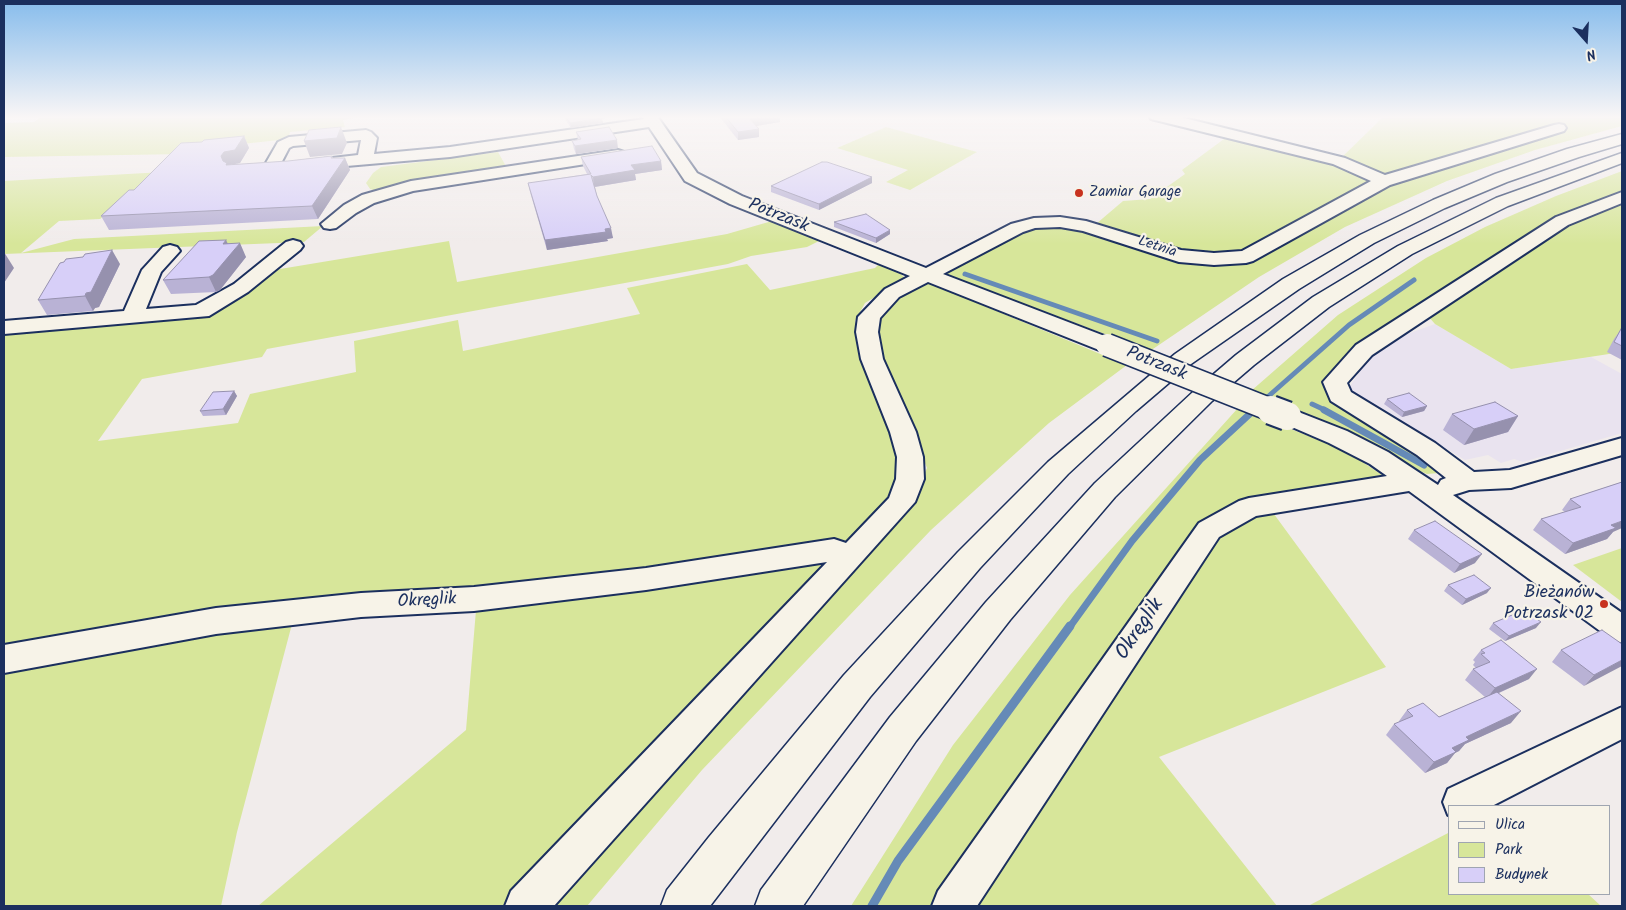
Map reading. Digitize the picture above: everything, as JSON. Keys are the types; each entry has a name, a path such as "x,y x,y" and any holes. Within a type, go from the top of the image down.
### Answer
{"highway":[{"path":"683,906 724,852 858,686 950,580 1058,468 1127,406 1183,359 1291,284 1367,239 1439,204 1501,178 1557,158"},
{"path":"777,906 903,730 998,611 1105,490 1203,396 1245,360 1321,302 1405,250 1502,202 1621,158"}],"street":[{"path":"271,168 277,158"},
{"path":"254,169 381,158"},
{"path":"330,224 350,209 368,200 412,186 588,158"},
{"name":"Potrzask","path":"677,158 691,178 736,200 1358,446 1423,487 1622,630"},
{"path":"1329,158 1339,161 1384,181"},
{"name":"Letnia","path":"924,275 1017,228 1034,224 1060,222 1103,231 1179,256 1214,259 1246,257 1384,181 1454,158"},
{"path":"1468,481 1426,448 1340,396 1335,382 1364,350 1562,221 1622,198"},
{"path":"4,328 68,319 201,311 293,246"},
{"path":"132,316 152,270 170,251"},
{"path":"526,906 901,502 910,479 910,458 903,432 872,358 866,332 869,317 892,293 924,275"},
{"name":"Okręglik","path":"953,906 1210,530 1249,508 1333,493 1423,487 1468,481 1511,480 1622,446"},
{"name":"Okręglik","path":"4,659 216,620 361,605 474,599 646,579 834,550 851,556"},
{"path":"1462,802 1622,722"}],"shaded area":[{"path":"1435,324 1511,369 1591,357 1622,374 1622,433 1523,462 1514,459 1501,463 1488,455 1465,460 1348,389 1373,352 1399,337"}],"green space":[{"path":"448,158 502,158 507,168 380,192 370,189 366,183 373,173 381,167"},
{"path":"871,158 966,158 910,190 886,182 908,170"},
{"path":"1198,158 1320,158 1343,164 1367,176 1371,183 1242,251 1219,255 1191,254 1096,224 1123,201 1150,199 1185,174 1182,170"},
{"path":"1341,158 1511,158 1447,181 1345,227 1259,277 1150,351 947,275 948,268 1022,230 1050,225 1080,227 1227,264 1395,174 1382,175 1339,160"},
{"path":"1622,171 1622,195 1556,220 1406,315 1390,322 1354,348 1331,379 1439,468 1439,473 1427,474 1412,468 1309,415 1251,391 1338,315 1426,258 1485,227 1556,196"},
{"path":"163,172 100,219 59,221 21,253 74,239 323,226 304,242 4,254 4,181"},
{"path":"1622,201 1622,352 1511,369 1435,324 1428,316 1571,219 1588,216 1618,205"},
{"path":"772,221 819,241 807,247 751,256 728,264 267,349 262,357 142,379 98,441 238,423 250,394 356,372 354,341 458,320 463,351 640,314 627,288 747,264 770,290 875,268 879,264 899,272 904,277 865,303 855,321 906,476 857,540 818,544 718,564 82,640 4,652 4,333 193,317 268,271 449,241 457,282 727,234"},
{"path":"929,283 1127,365 1049,423 931,530 702,770 587,906 539,906 804,615 910,503 927,468 880,353 873,326 883,310 907,292"},
{"path":"1238,408 1346,451 1388,479 1205,526 939,906 851,906 953,745 1070,595"},
{"path":"1271,510 1386,667 1159,757 1277,906 970,906 1185,581 1223,529"},
{"path":"1622,548 1622,602 1573,565"},
{"path":"828,558 833,566 514,906 258,906 466,730 476,610"},
{"path":"292,624 237,832 221,906 4,906 4,664 227,628"},
{"path":"1448,833 1448,895 1589,895 1601,906 1308,906"}],"building":[{"path":"166,158 222,158 227,163 226,165 310,158 345,158 312,206 101,216 129,190 134,190"},
{"path":"582,158 659,158 661,161 631,165 635,170 593,177 591,175 597,196 611,228 605,229 606,232 545,240 528,183 591,174"},
{"path":"822,162 872,177 819,204 771,186"},
{"path":"866,214 890,230 876,238 834,222"},
{"path":"226,240 223,244 240,243 213,275 209,277 163,280 199,241"},
{"path":"112,250 91,292 86,293 85,296 38,300 60,263 66,259 83,257 85,254"},
{"path":"1622,329 1622,346 1614,342"},
{"path":"234,391 223,409 200,411 213,392"},
{"path":"1409,393 1427,406 1404,412 1387,399"},
{"path":"1495,402 1518,416 1474,429 1452,414"},
{"path":"1622,482 1622,521 1611,525 1616,528 1573,543 1541,519 1581,507 1570,499"},
{"path":"1435,521 1482,554 1460,564 1414,530"},
{"path":"1474,575 1491,588 1466,599 1448,585"},
{"path":"1524,610 1541,622 1509,636 1493,623"},
{"path":"1602,630 1622,644 1622,660 1594,675 1561,650"},
{"path":"1501,640 1537,669 1495,688 1473,669 1490,662 1481,654 1485,653 1481,650"},
{"path":"1497,692 1521,711 1466,737 1469,740 1452,748 1456,752 1434,762 1394,724 1413,716 1407,710 1423,703 1439,717"}],"waterway":[{"path":"965,274 1157,341"},
{"path":"1263,401 1349,325 1414,280"},
{"path":"1312,404 1327,411"},
{"path":"1069,628 1132,541 1200,460 1254,410"},
{"path":"1324,410 1424,465"},
{"path":"872,906 898,861 1070,626"}],"place":[{"name":"Zamiar Garage","path":"1079,193"},
{"name":"Bieżanów Potrzask 02","path":"1604,604"}]}
